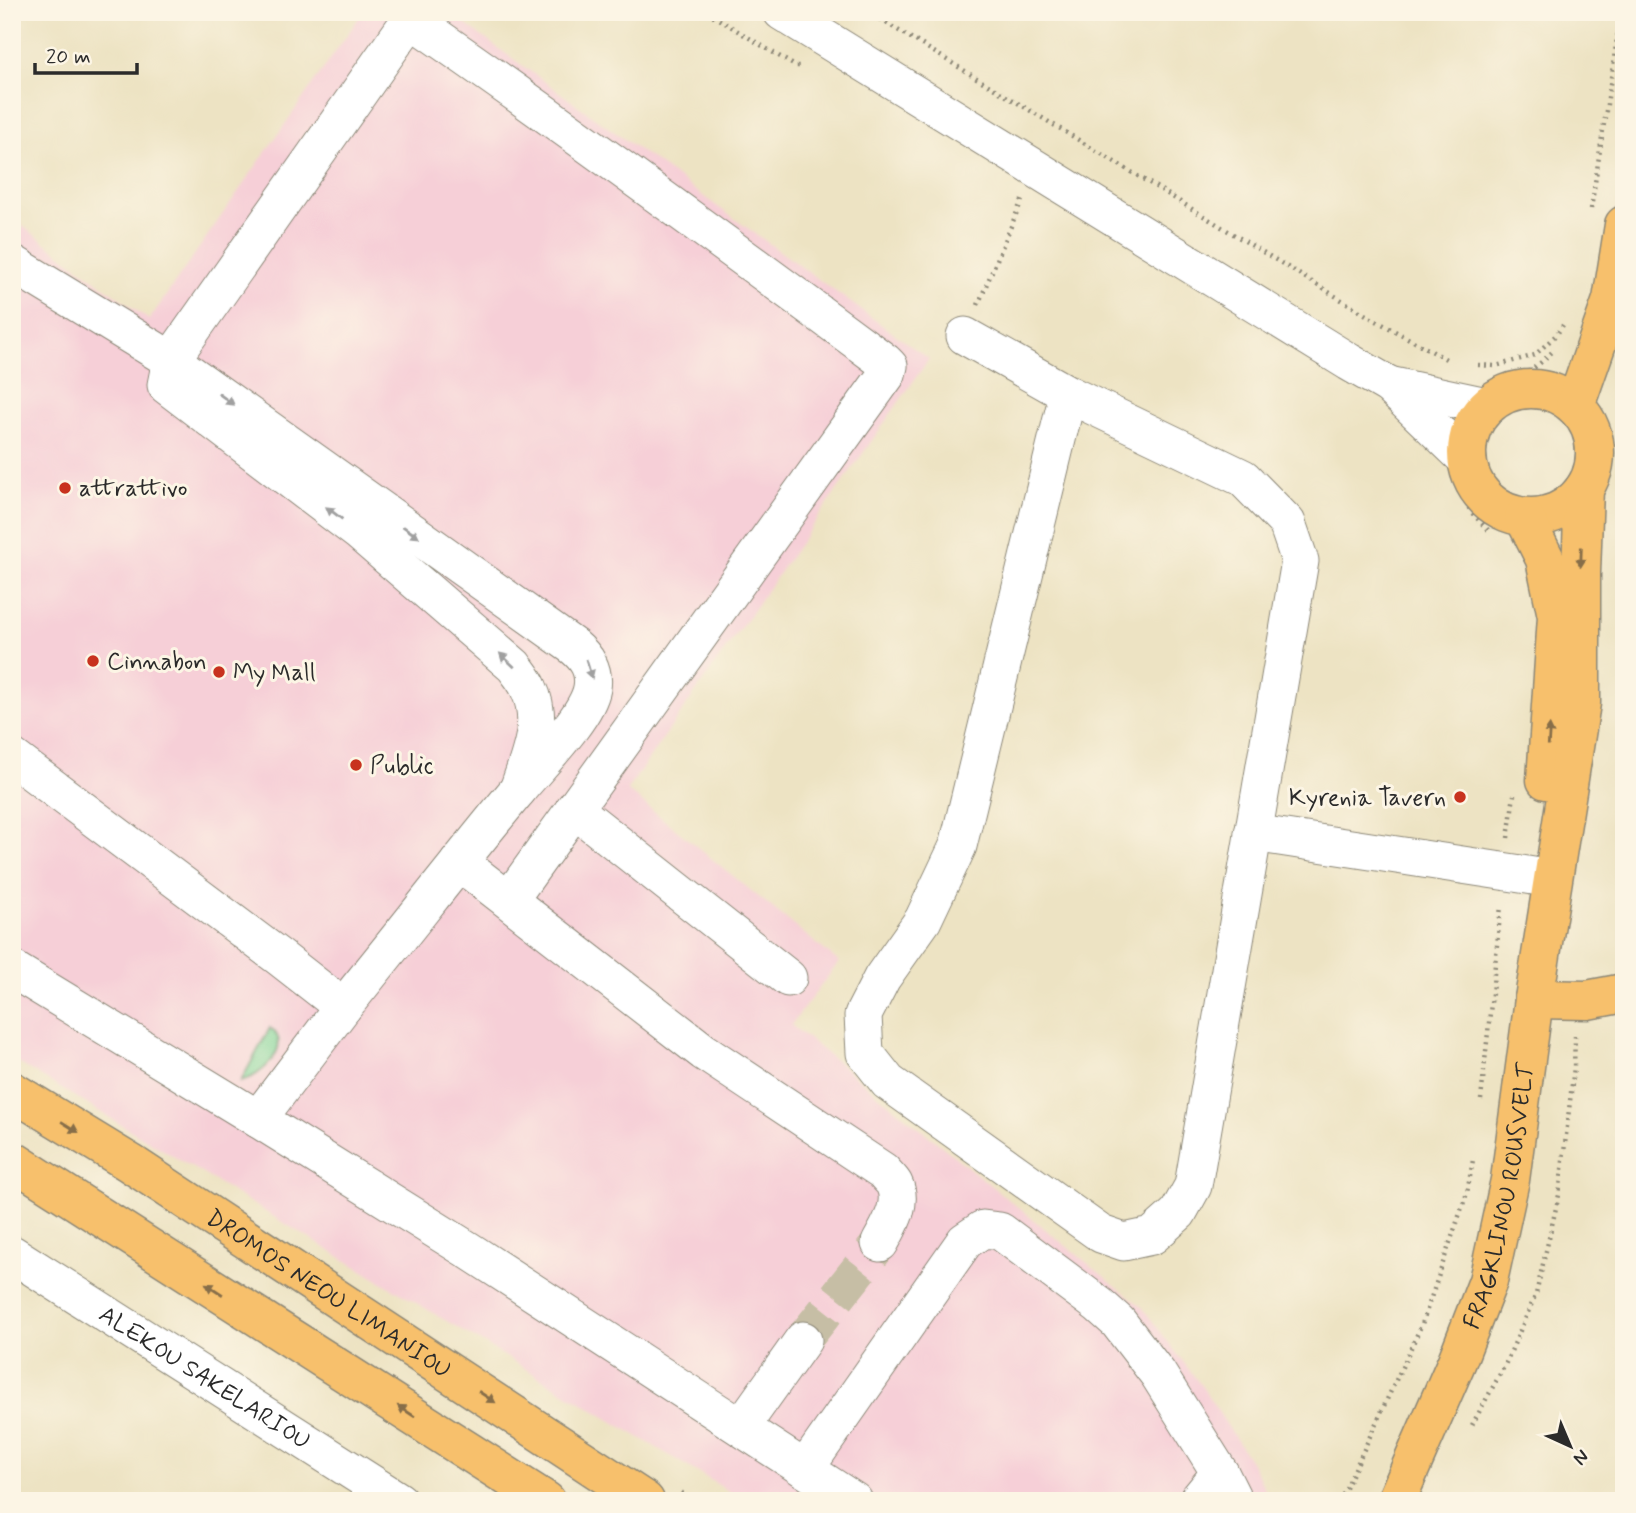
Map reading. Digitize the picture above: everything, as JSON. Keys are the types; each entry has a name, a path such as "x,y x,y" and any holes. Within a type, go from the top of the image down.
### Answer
{"main road":[{"path":"1558,398 1605,323 1612,300 1607,218"},
{"path":"1512,530 1557,512 1572,502 1584,489 1595,456 1593,438 1586,421 1558,398 1522,389 1503,395 1495,393 1475,422 1468,440 1464,477 1472,479 1481,494 1508,513 1512,530 1545,559 1557,616 1522,874 1534,999"},
{"path":"1534,999 1581,702 1584,489"},
{"path":"1534,999 1587,1000 1624,993"},
{"name":"FRAGKLINOU ROUSVELT","path":"1386,1501 1402,1486 1458,1361 1488,1281 1510,1180 1534,999"},
{"name":"DROMOS NEOU LIMANIOU","path":"12,1091 153,1178 645,1501"},
{"path":"12,1160 546,1501"}],"street":[{"path":"782,12 1389,385 1464,477"},
{"path":"509,900 887,374 888,366 558,122 418,24 411,22 171,360 166,385 359,532 514,666 528,686 536,707 537,726 518,790"},
{"path":"12,264 171,360 583,655 590,665 592,689 581,715 343,1007 258,1119"},
{"path":"964,337 1068,394 1243,478 1287,523 1300,561 1193,1186 1178,1213 1152,1236 1124,1242 1101,1234 888,1082 865,1053 863,1015 882,978 922,920 957,846 1068,394"},
{"path":"1389,385 1495,393"},
{"path":"12,757 343,1007"},
{"path":"574,809 788,978"},
{"path":"1253,833 1522,874"},
{"path":"459,862 704,1052 883,1171 894,1184 897,1201 893,1218 880,1243"},
{"path":"12,969 468,1250 854,1501"},
{"path":"805,1469 965,1241 983,1229 1000,1231 1118,1322 1158,1374 1226,1487 1197,1501"},
{"name":"ALEKOU SAKELARIOU","path":"12,1254 399,1501"},
{"path":"741,1427 803,1340"}],"path":[{"path":"868,12 1384,325 1455,364"},
{"path":"1607,218 1621,12"},
{"path":"964,337 1027,190"},
{"path":"1469,365 1496,366 1535,355 1557,334 1564,322"},
{"path":"1495,393 1514,378 1539,365 1558,347"},
{"path":"1464,477 1471,512 1512,530"},
{"path":"1481,1100 1522,874 1514,789"},
{"path":"1340,1501 1422,1324 1467,1192 1474,1153"}],"shaded area":[{"path":"363,12 448,12 929,359 627,790 839,962 791,1025 1141,1306 1203,1388 1254,1467 1268,1501 745,1501 12,1059 12,218 149,320"}],"green space":[{"path":"270,1028 277,1035 277,1051 272,1060 257,1074 241,1081"}],"tunnel":[{"path":"803,1340 880,1243"}],"place":[{"name":"attrattivo","path":"65,488"},
{"name":"Cinnabon","path":"93,661"},
{"name":"My Mall","path":"219,672"},
{"name":"Public","path":"356,765"},
{"name":"Kyrenia Tavern","path":"1460,797"}]}
